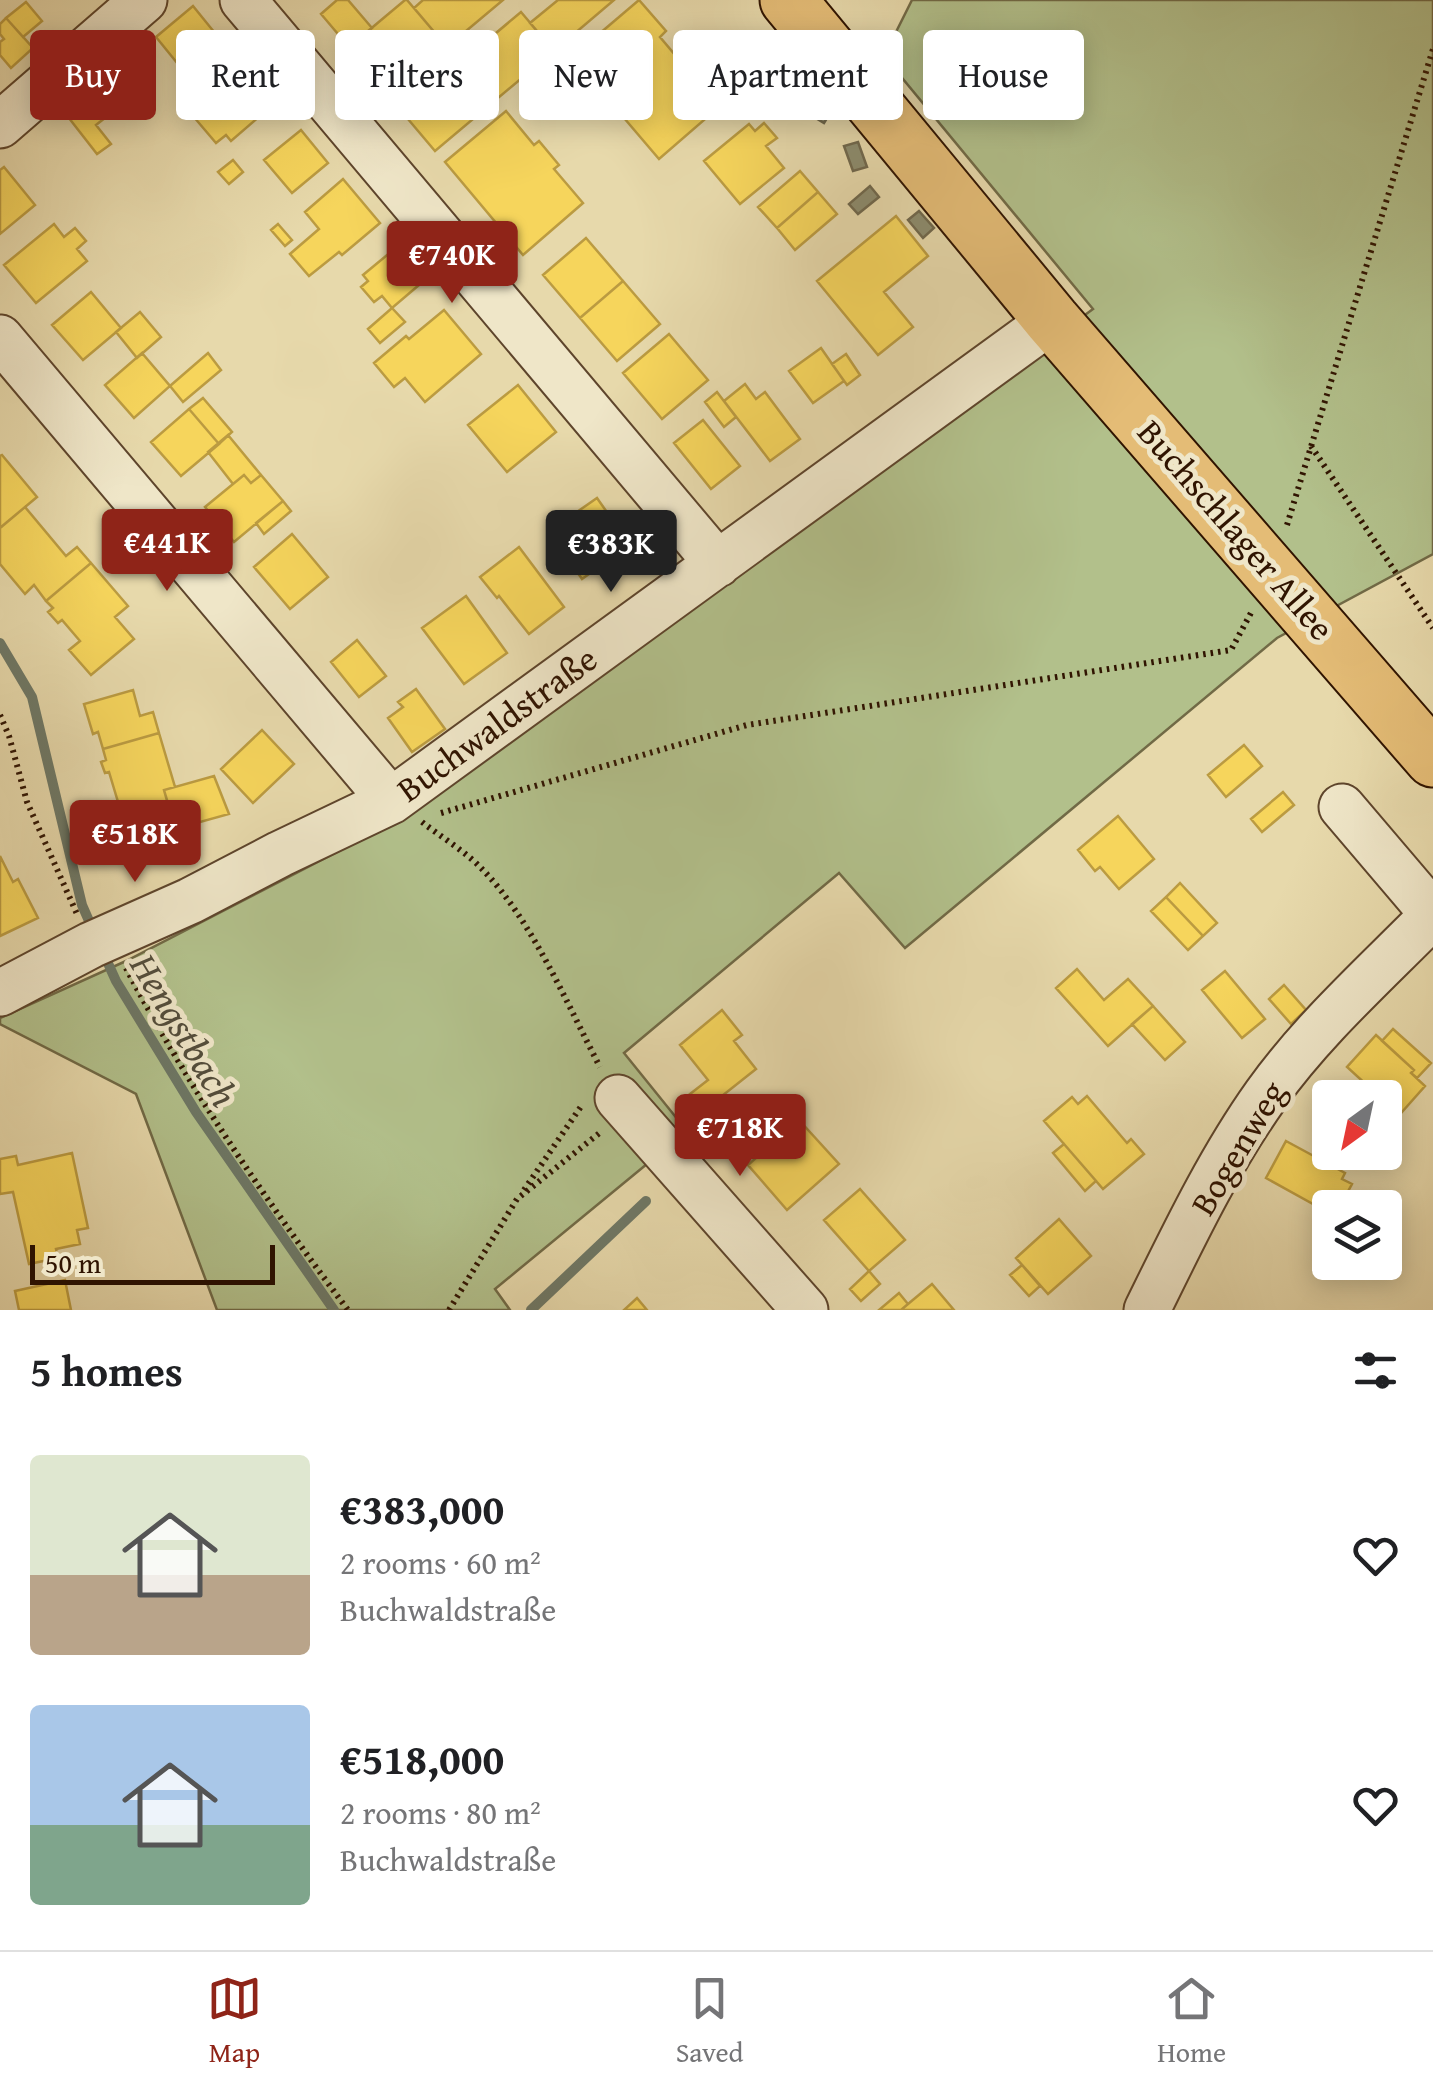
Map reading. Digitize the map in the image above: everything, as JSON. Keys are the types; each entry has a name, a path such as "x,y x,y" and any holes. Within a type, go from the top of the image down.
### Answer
{"main road":[{"name":"Buchschlager Allee","path":"795,3 1052,320 1428,744"}],"street":[{"path":"0,125 144,0"},
{"path":"243,0 718,564"},
{"name":"Buchwaldstraße","path":"0,993 280,854 405,810 718,564 1052,320"},
{"path":"0,338 405,810"},
{"path":"1342,807 1433,915"},
{"name":"Bogenweg","path":"1148,1310 1234,1143 1267,1094 1340,1008 1433,915"},
{"path":"610,1104 805,1310"}],"path":[{"path":"405,810 746,725 1231,650 1272,572 1433,49"},
{"path":"1311,446 1433,628"},
{"path":"0,716 27,802 101,941 127,971 216,1122 277,1215 348,1310"},
{"path":"405,810 481,867 506,899 552,974 610,1104"},
{"path":"450,1310 518,1199 610,1104"},
{"path":"518,1199 610,1104"}],"green space":[{"path":"912,0 1433,0 1433,554 1277,638 905,948 839,873 624,1053 687,1131 495,1289 510,1310 217,1310 136,1094 0,1024 0,1018 126,961 399,820 1093,309 937,120 1084,120 1084,30 923,30 923,103 903,79 903,30 897,30"}],"building: Homes":[{"path":"337,0 348,0 372,28 335,30 321,14"},
{"path":"407,0 433,30 369,30"},
{"path":"423,0 503,0 467,30 433,30 414,8"},
{"path":"558,0 614,0 579,30 536,30 530,23"},
{"path":"639,0 666,31 660,37 673,52 673,120 704,120 659,159 626,120 653,120 653,30 604,30"},
{"path":"26,2 42,21 23,37 6,18"},
{"path":"193,6 212,30 176,30 176,62 156,37"},
{"path":"521,12 536,30 519,30 519,80 499,97 499,30"},
{"path":"6,18 30,45 30,51 11,68 0,55 0,42 4,39 0,24"},
{"path":"506,111 534,145 539,141 559,165 554,169 583,203 523,255 445,162"},
{"path":"70,120 102,120 96,125 111,144 97,154"},
{"path":"196,120 255,120 231,141 226,135 216,143"},
{"path":"409,120 472,120 435,151"},
{"path":"764,123 777,138 766,146 784,168 740,204 704,161 749,124 755,131"},
{"path":"301,130 328,163 292,193 264,160"},
{"path":"233,160 243,172 229,184 218,172"},
{"path":"4,167 35,205 0,234 0,170"},
{"path":"800,171 818,192 777,228 758,207"},
{"path":"343,179 380,223 309,276 290,254 319,229 305,212"},
{"path":"818,192 837,214 795,250 777,228"},
{"path":"896,216 928,256 884,292 913,327 878,355 817,281"},
{"path":"54,224 64,237 75,228 86,241 77,249 87,261 36,303 4,265"},
{"path":"278,224 292,240 285,246 271,230"},
{"path":"586,238 623,281 580,318 543,275"},
{"path":"398,246 426,279 392,308 382,296 374,302 361,287 368,281 363,275"},
{"path":"623,281 660,324 617,361 580,318"},
{"path":"91,292 121,328 83,360 52,325"},
{"path":"392,308 405,322 380,343 368,329"},
{"path":"444,310 481,354 425,402 405,378 394,387 374,363"},
{"path":"140,312 161,337 137,358 116,332"},
{"path":"669,334 708,380 662,419 623,373"},
{"path":"821,348 844,381 813,403 789,371"},
{"path":"142,353 170,386 134,418 105,385"},
{"path":"208,353 221,370 183,402 170,386"},
{"path":"846,354 860,375 847,385 832,364"},
{"path":"745,384 756,399 765,392 800,439 770,461 724,401"},
{"path":"518,385 556,432 507,472 468,425"},
{"path":"717,392 736,417 724,427 705,402"},
{"path":"203,398 232,432 219,444 189,409"},
{"path":"189,409 219,444 181,476 151,442"},
{"path":"703,420 740,466 711,489 674,443"},
{"path":"228,435 261,475 251,483 244,475 233,484 208,452"},
{"path":"0,456 37,497 0,528"},
{"path":"244,475 251,483 261,475 283,501 234,542 205,507"},
{"path":"597,498 630,545 582,579 554,539 580,522 574,514"},
{"path":"283,501 291,511 264,534 256,523"},
{"path":"25,507 66,556 77,547 91,563 46,601 34,585 25,594 0,564 0,528"},
{"path":"292,534 328,577 290,609 254,567"},
{"path":"519,547 564,607 529,634 480,577"},
{"path":"91,563 128,606 115,617 134,639 91,675 69,650 80,641 62,620 58,623 48,612 53,608 46,601"},
{"path":"466,596 507,653 464,684 422,628"},
{"path":"357,640 386,676 359,697 331,662"},
{"path":"416,689 445,729 412,752 388,718 403,707 398,702"},
{"path":"133,690 140,716 153,712 159,733 103,749 98,732 93,734 84,704"},
{"path":"262,730 294,764 253,803 221,769"},
{"path":"159,733 175,787 164,790 173,820 121,835 112,804 118,802 109,772 105,773 101,762 106,760 103,749"},
{"path":"1244,745 1262,766 1226,797 1208,775"},
{"path":"214,776 229,814 175,829 164,790"},
{"path":"1283,792 1294,805 1262,832 1251,819"},
{"path":"1118,816 1154,859 1119,889 1100,867 1095,871 1078,850"},
{"path":"0,856 13,882 18,879 38,918 0,936"},
{"path":"1180,883 1217,923 1203,936 1166,897"},
{"path":"1166,897 1203,936 1188,950 1151,911"},
{"path":"1077,969 1104,1000 1128,979 1153,1006 1108,1046 1056,988"},
{"path":"1225,971 1265,1019 1242,1038 1202,990"},
{"path":"1284,985 1306,1010 1291,1024 1269,999"},
{"path":"1153,1006 1185,1042 1165,1060 1132,1024"},
{"path":"722,1010 742,1035 734,1041 756,1069 703,1111 690,1094 708,1080 680,1045"},
{"path":"1393,1029 1431,1063 1417,1078 1411,1073 1414,1070 1382,1041"},
{"path":"1376,1035 1414,1070 1411,1073 1425,1086 1402,1112 1402,1080 1361,1080 1347,1067"},
{"path":"1087,1096 1127,1143 1131,1139 1144,1154 1103,1189 1044,1121 1072,1097 1078,1104"},
{"path":"799,1120 839,1164 787,1210 748,1165"},
{"path":"1286,1141 1312,1155 1312,1170 1339,1170 1345,1173 1342,1179 1352,1184 1349,1190 1312,1190 1312,1203 1266,1178"},
{"path":"1064,1144 1096,1181 1085,1191 1053,1153"},
{"path":"72,1153 88,1228 77,1230 80,1244 56,1249 58,1258 29,1264 13,1192 0,1194 0,1159 16,1156 18,1165"},
{"path":"860,1189 905,1240 869,1271 824,1220"},
{"path":"1059,1219 1091,1256 1048,1294 1016,1258"},
{"path":"1022,1265 1040,1286 1029,1296 1010,1275"},
{"path":"869,1271 880,1284 861,1301 850,1289"},
{"path":"65,1280 71,1310 19,1310 15,1291"},
{"path":"932,1284 954,1310 901,1310 908,1304"},
{"path":"899,1293 908,1304 901,1310 879,1310"},
{"path":"637,1298 647,1310 624,1310"}],"building: Industry":[{"path":"858,142 867,167 853,171 844,146"},
{"path":"870,186 879,197 858,214 849,204"},
{"path":"919,211 934,228 923,238 908,220"}],"waterway":[{"name":"Hengstbach","path":"0,643 32,697 82,905 93,930"},
{"name":"Hengstbach","path":"102,950 116,981 196,1112 334,1310"},
{"path":"531,1310 646,1201"}]}
